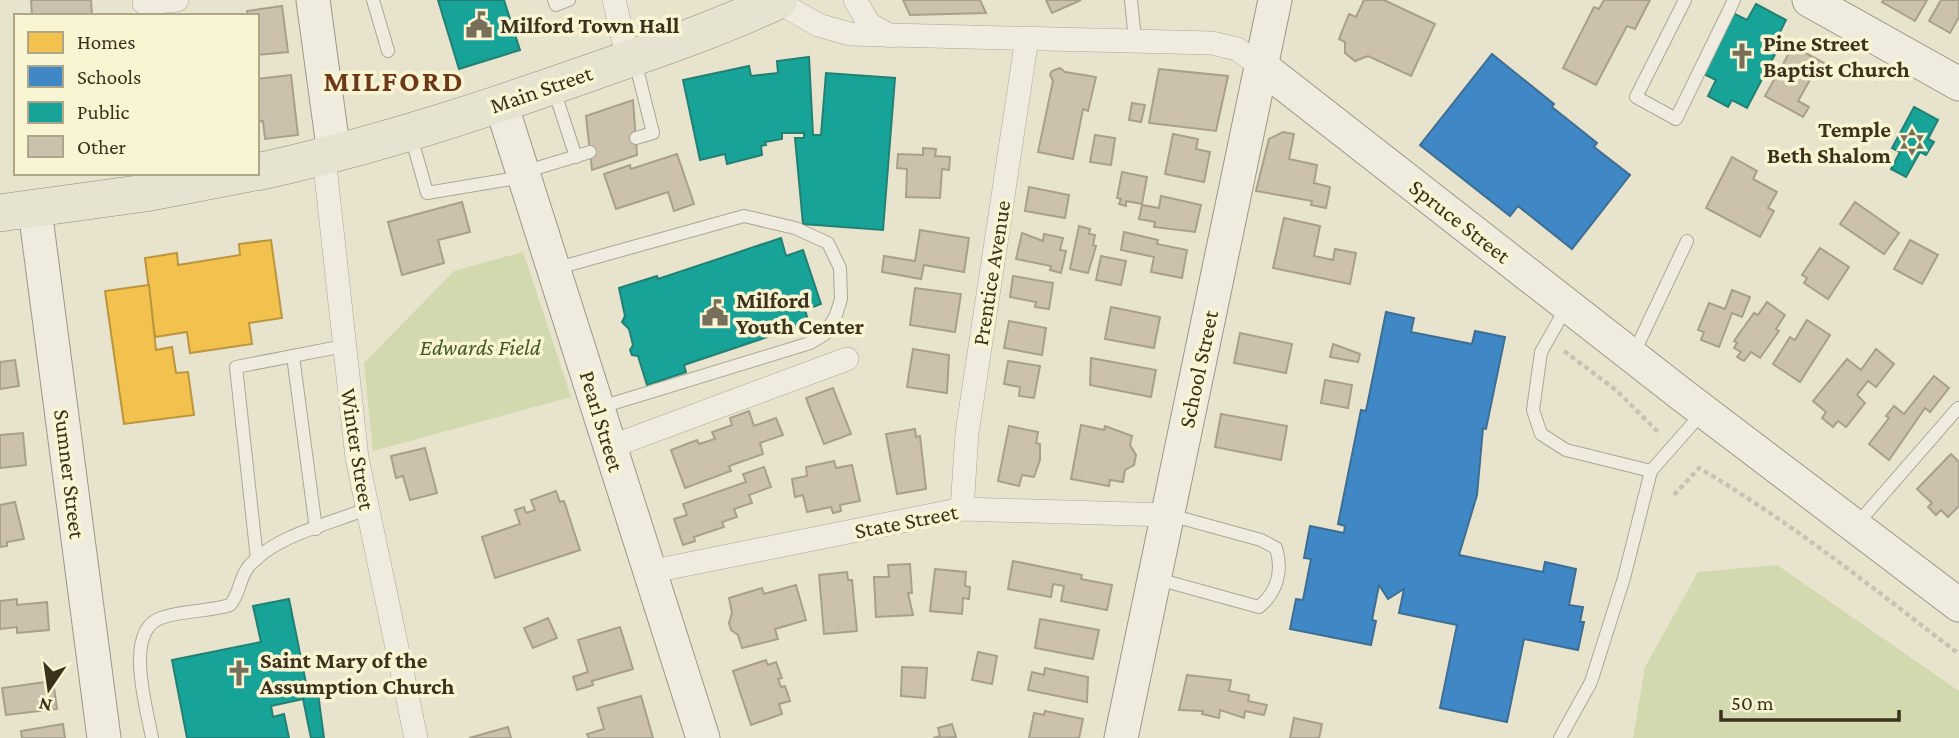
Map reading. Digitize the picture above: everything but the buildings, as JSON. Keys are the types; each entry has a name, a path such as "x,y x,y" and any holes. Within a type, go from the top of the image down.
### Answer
{"main road":[{"name":"Main Street","path":"259,172 329,155 501,104 631,58 778,1"},
{"path":"18,211 237,175"}],"street":[{"path":"144,3 177,0"},
{"path":"313,0 329,155"},
{"path":"614,0 631,58"},
{"path":"855,0 869,24 890,36"},
{"name":"School Street","path":"1121,738 1275,0"},
{"path":"1809,0 1959,84"},
{"name":"Spruce Street","path":"778,1 834,31 890,36 1135,40 1221,45 1243,52 1704,411 1959,605"},
{"name":"Prentice Avenue","path":"962,509 967,433 1027,38"},
{"name":"Pearl Street","path":"501,104 703,738"},
{"name":"Winter Street","path":"329,155 344,346 366,509 416,738"},
{"name":"Sumner Street","path":"18,211 104,738"},
{"path":"610,447 847,359"},
{"name":"State Street","path":"649,572 962,509 1167,515"}],"lane":[{"path":"373,0 388,51"},
{"path":"554,0 556,5 569,0"},
{"path":"1131,0 1135,40"},
{"path":"1685,0 1636,97 1676,119 1734,0"},
{"path":"631,58 653,133 636,138"},
{"path":"553,86 576,157"},
{"path":"410,132 427,193 524,175 590,152"},
{"path":"554,269 744,216 795,228 828,243 840,268 841,299 825,334 810,343 598,408"},
{"path":"1633,356 1687,241"},
{"path":"1568,305 1541,352 1533,410 1541,434 1566,450 1651,471"},
{"path":"257,559 236,368 344,346"},
{"path":"293,356 316,529"},
{"path":"1855,526 1958,408"},
{"path":"1560,738 1591,682 1624,578 1651,471 1704,411"},
{"path":"152,738 139,660 145,632 160,618 230,605 244,573 257,559 280,544 366,509"},
{"path":"1154,578 1259,607 1271,596 1280,563 1276,548 1261,540 1167,515"}],"path":[{"path":"1564,351 1616,390 1658,432"},
{"path":"1674,495 1699,468 1736,489 1959,654"}],"green space":[{"name":"Edwards Field","path":"523,252 571,397 373,451 364,363 454,271"},
{"path":"1777,565 1959,691 1959,738 1633,738 1645,667 1698,572"}],"place":[{"name":"Milford Town Hall","path":"479,25"},
{"name":"Pine Street Baptist Church","path":"1742,56"},
{"name":"Temple Beth Shalom","path":"1912,142"},
{"name":"Milford Youth Center","path":"715,313"},
{"name":"Saint Mary of the Assumption Church","path":"239,673"}],"district":[{"name":"MILFORD","path":"394,81"}]}
